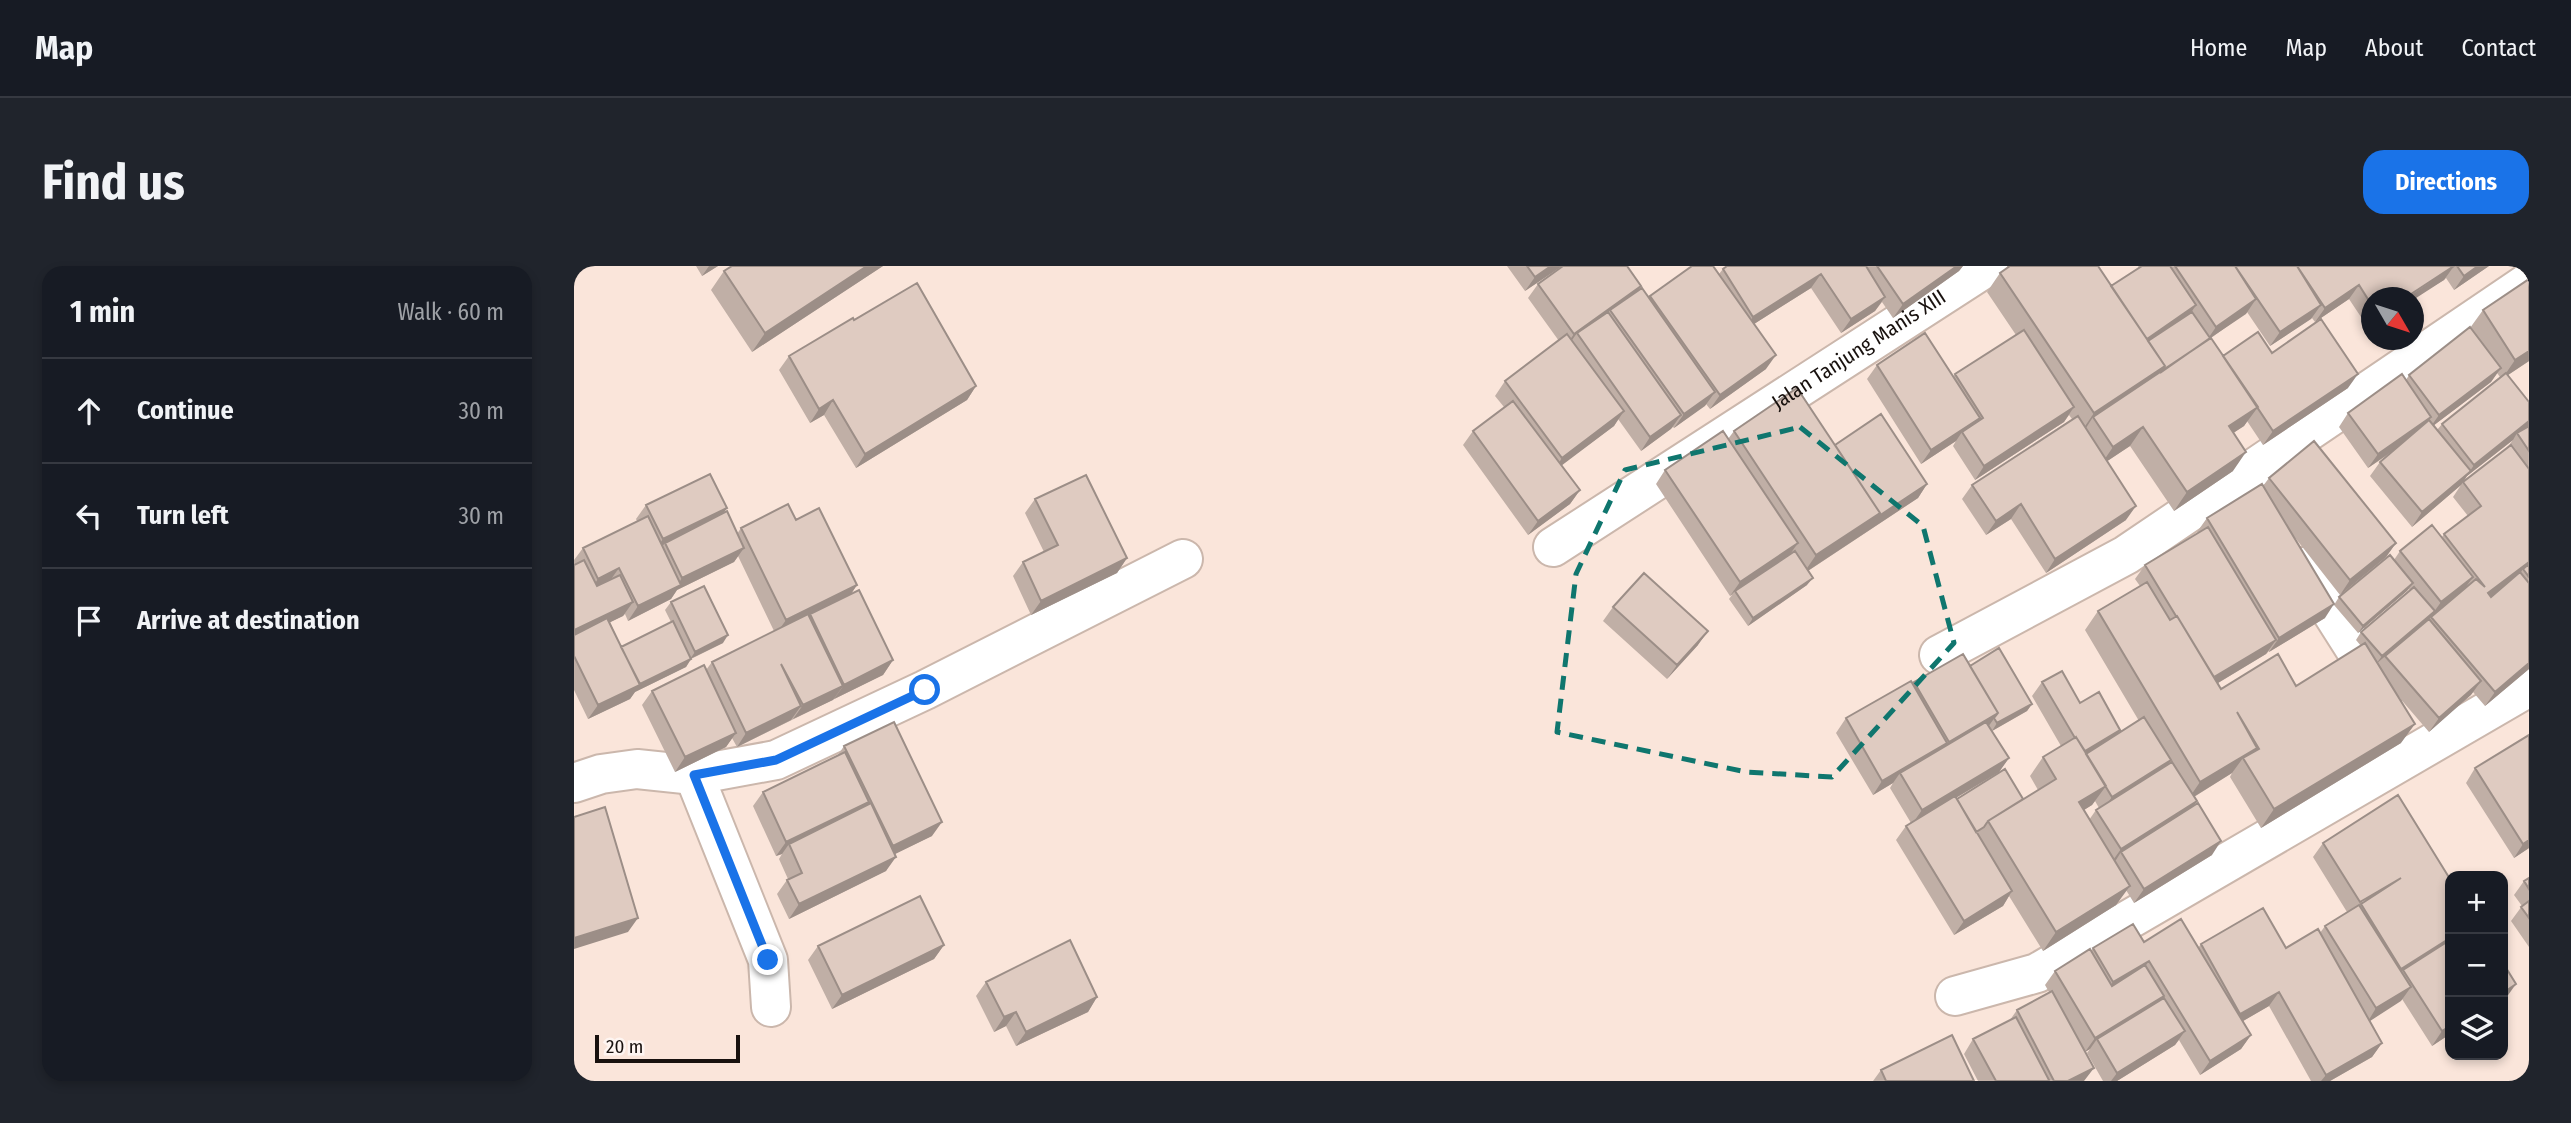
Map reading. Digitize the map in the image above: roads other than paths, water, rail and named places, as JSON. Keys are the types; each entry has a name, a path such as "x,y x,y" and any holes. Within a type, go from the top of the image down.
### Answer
{"street":[{"name":"Jalan Tanjung Manis XIII","path":"1553,547 1989,266"},
{"path":"1939,655 2126,555 2529,282"},
{"path":"2244,473 2266,508"},
{"path":"2288,542 2420,751"},
{"path":"574,783 601,774 637,769 694,775 776,760 925,690 1183,559"},
{"path":"1955,996 2037,973 2529,687"},
{"path":"694,775 768,960 771,1007"}]}
